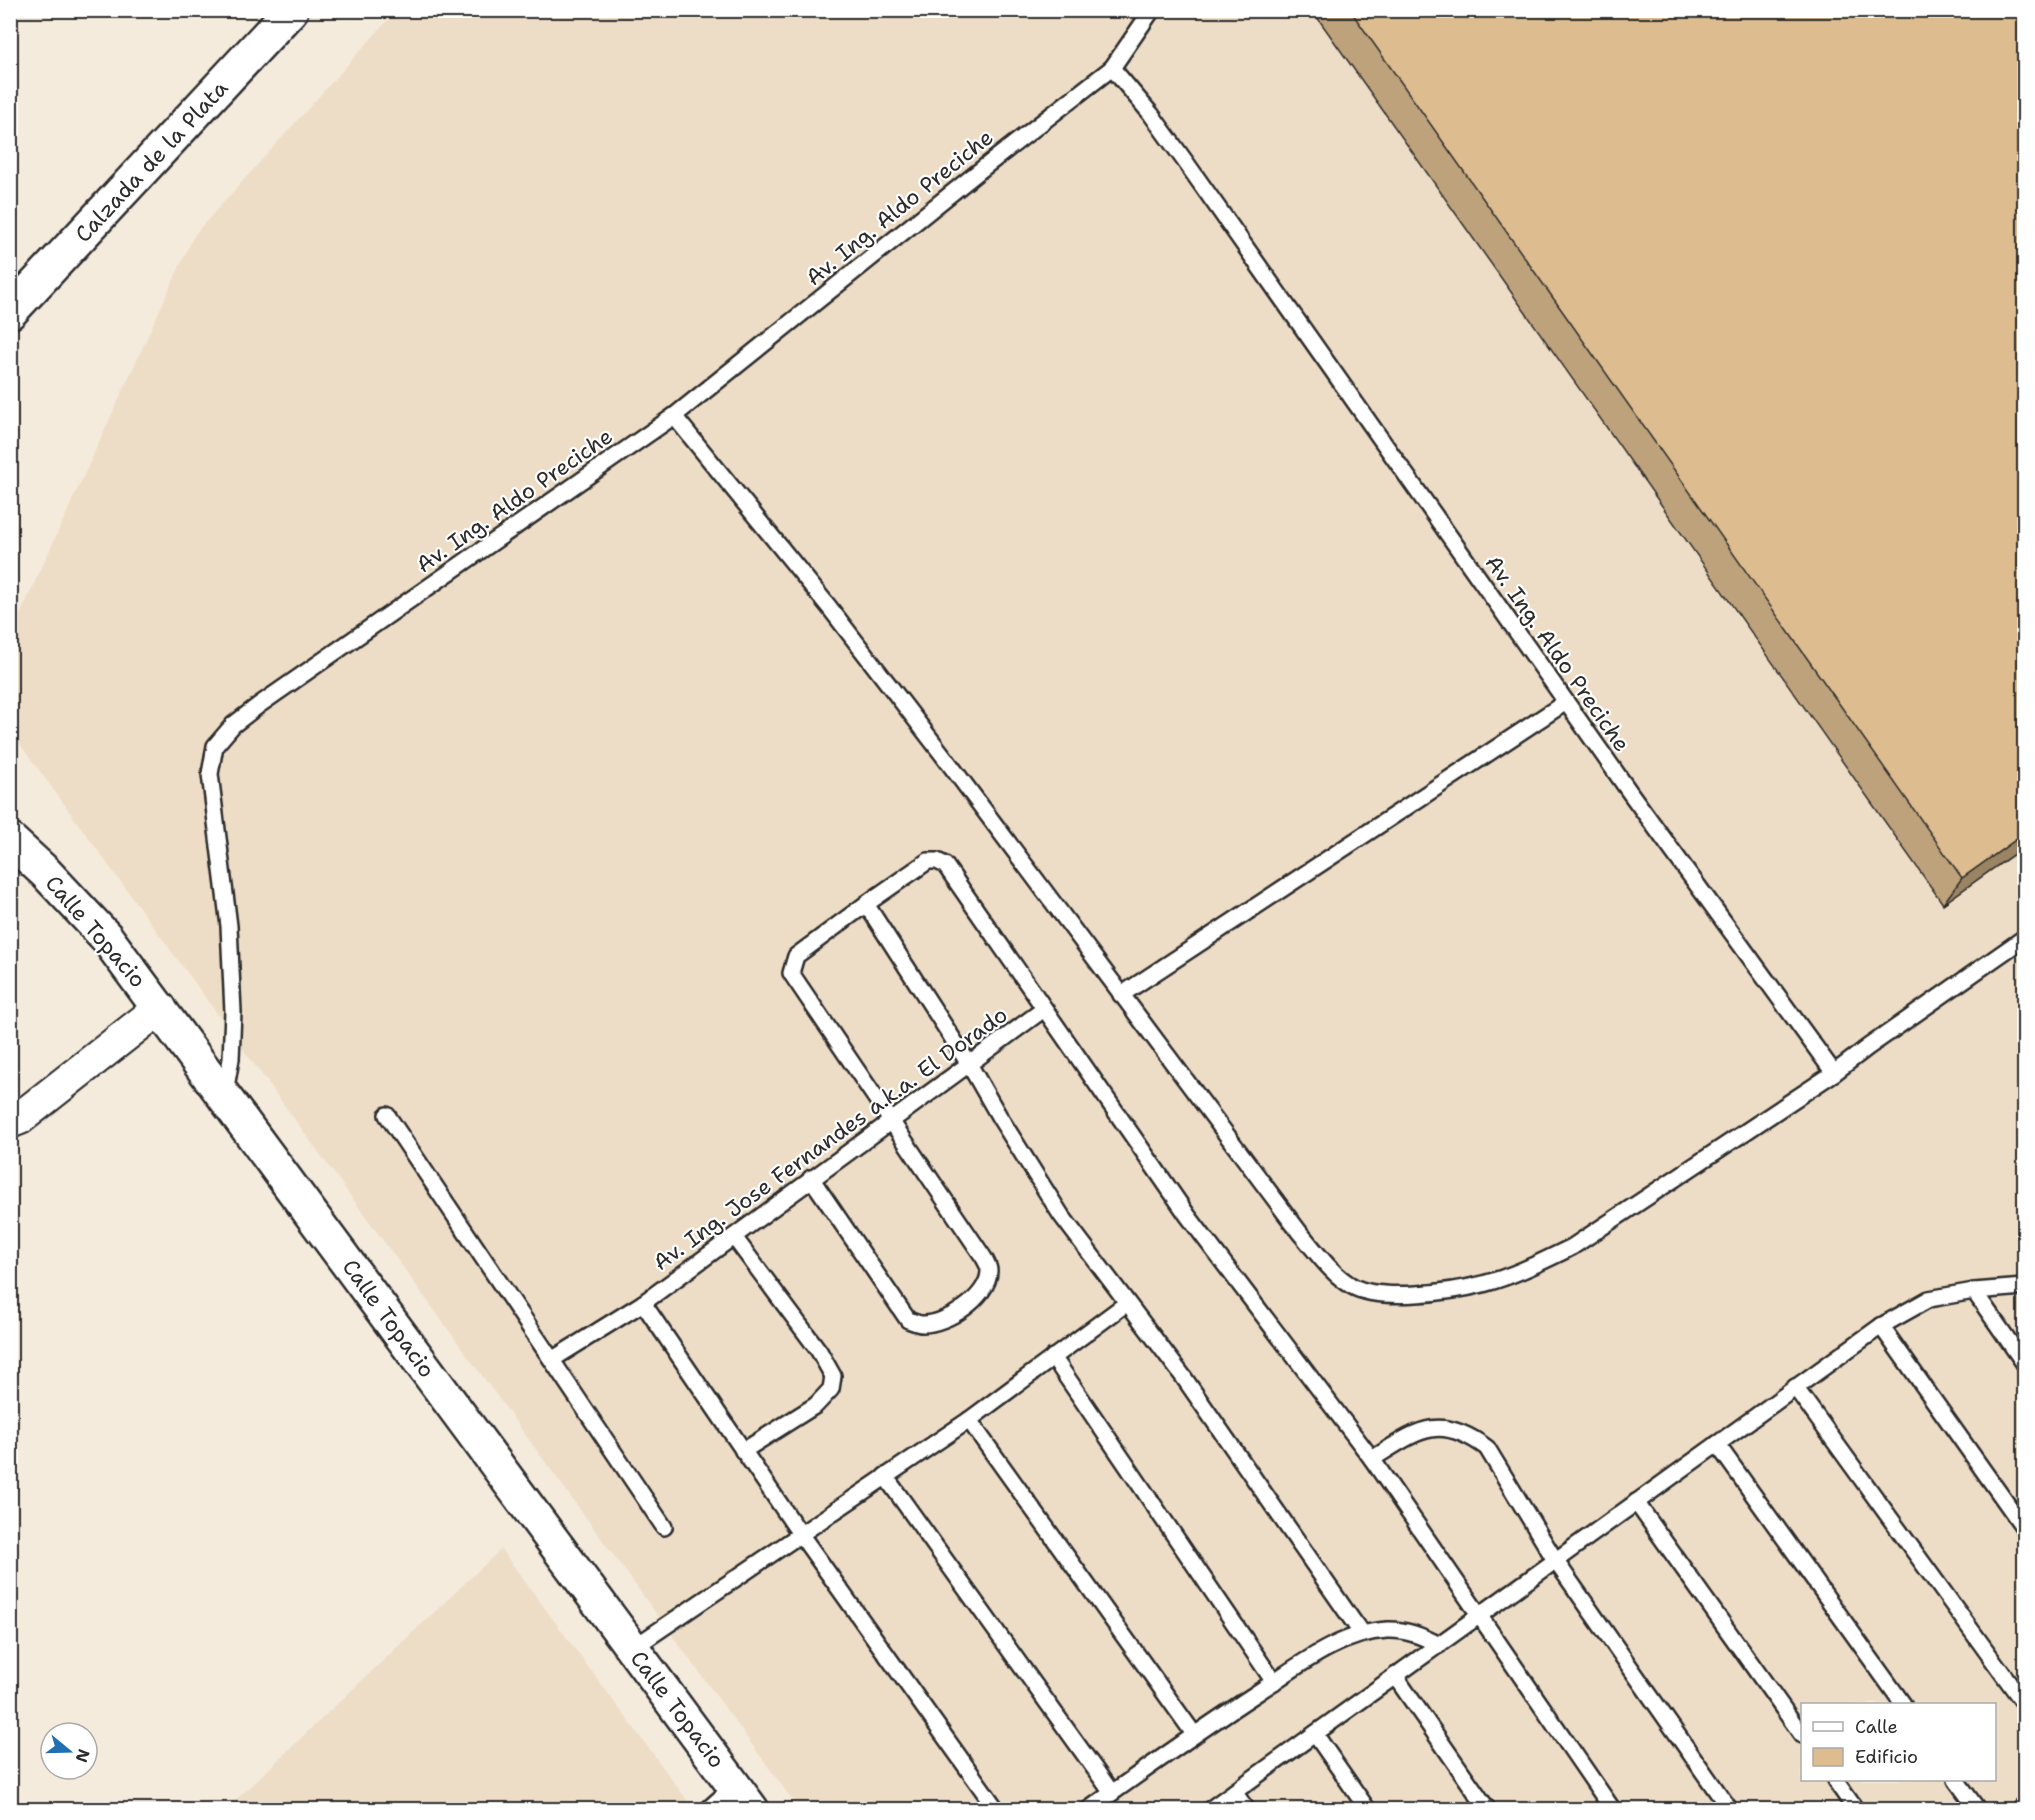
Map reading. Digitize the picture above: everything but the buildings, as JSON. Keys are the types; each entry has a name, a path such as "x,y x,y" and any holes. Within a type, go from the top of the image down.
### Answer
{"street":[{"name":"Calzada de la Plata","path":"10,312 291,10"},
{"name":"Calle Topacio","path":"10,840 45,872 106,937 743,1797"},
{"path":"10,1122 20,1118 160,1008"}],"lane":[{"name":"Av. Ing. Aldo Preciche","path":"224,1096 231,1059 233,1012 229,926 210,774 215,746 233,725 259,705 674,416 978,172 1112,68 1152,10"},
{"name":"Av. Ing. Aldo Preciche","path":"1112,68 1151,114 1187,164 1630,794 1834,1073"},
{"path":"674,416 829,607 942,754 1300,1233 1332,1269 1352,1286 1379,1294 1414,1294 1483,1284 1527,1269 1572,1247 1834,1073 2025,938"},
{"path":"1121,995 1566,702"},
{"path":"811,1178 908,1320 921,1324 948,1317 967,1306 987,1281 989,1269 984,1257 790,973 796,956 928,861 937,861 945,865 1188,1216 1372,1459 1613,1809"},
{"path":"866,904 969,1064 1061,1215 1182,1375 1362,1634"},
{"name":"Av. Ing. Jose Fernandes a.k.a. El Dorado","path":"552,1359 643,1303 1044,1009"},
{"path":"387,1115 664,1527"},
{"path":"734,1237 819,1351 833,1376 831,1389 816,1405 743,1451"},
{"path":"1209,1809 1881,1326 1929,1299 1974,1291 2025,1287"},
{"path":"1974,1291 2025,1364"},
{"path":"643,1303 801,1535 997,1809"},
{"path":"633,1648 969,1420 1127,1303"},
{"path":"1881,1326 2025,1528"},
{"path":"1053,1357 1274,1682"},
{"path":"1795,1387 2025,1703"},
{"path":"969,1420 1194,1734"},
{"path":"1372,1459 1418,1431 1449,1428 1472,1437 1487,1448 1555,1560 1730,1809"},
{"path":"1717,1444 1902,1703"},
{"path":"885,1476 1112,1793"},
{"path":"1636,1502 1801,1731"},
{"path":"1088,1809 1194,1734 1332,1645 1362,1634 1387,1630 1404,1631 1422,1636 1439,1645"},
{"path":"1395,1676 1488,1809"},
{"path":"1315,1734 1368,1809"},
{"path":"1836,1781 1856,1809"},
{"path":"1957,1781 1978,1809"},
{"path":"1234,1792 1247,1809"},
{"path":"707,1809 743,1797"},
{"path":"2018,1809 2025,1804"}],"shaded area":[{"path":"396,11 2024,11 2024,1809 799,1809 11,732 11,634 194,235"},
{"path":"501,1549 694,1809 226,1809"}]}
